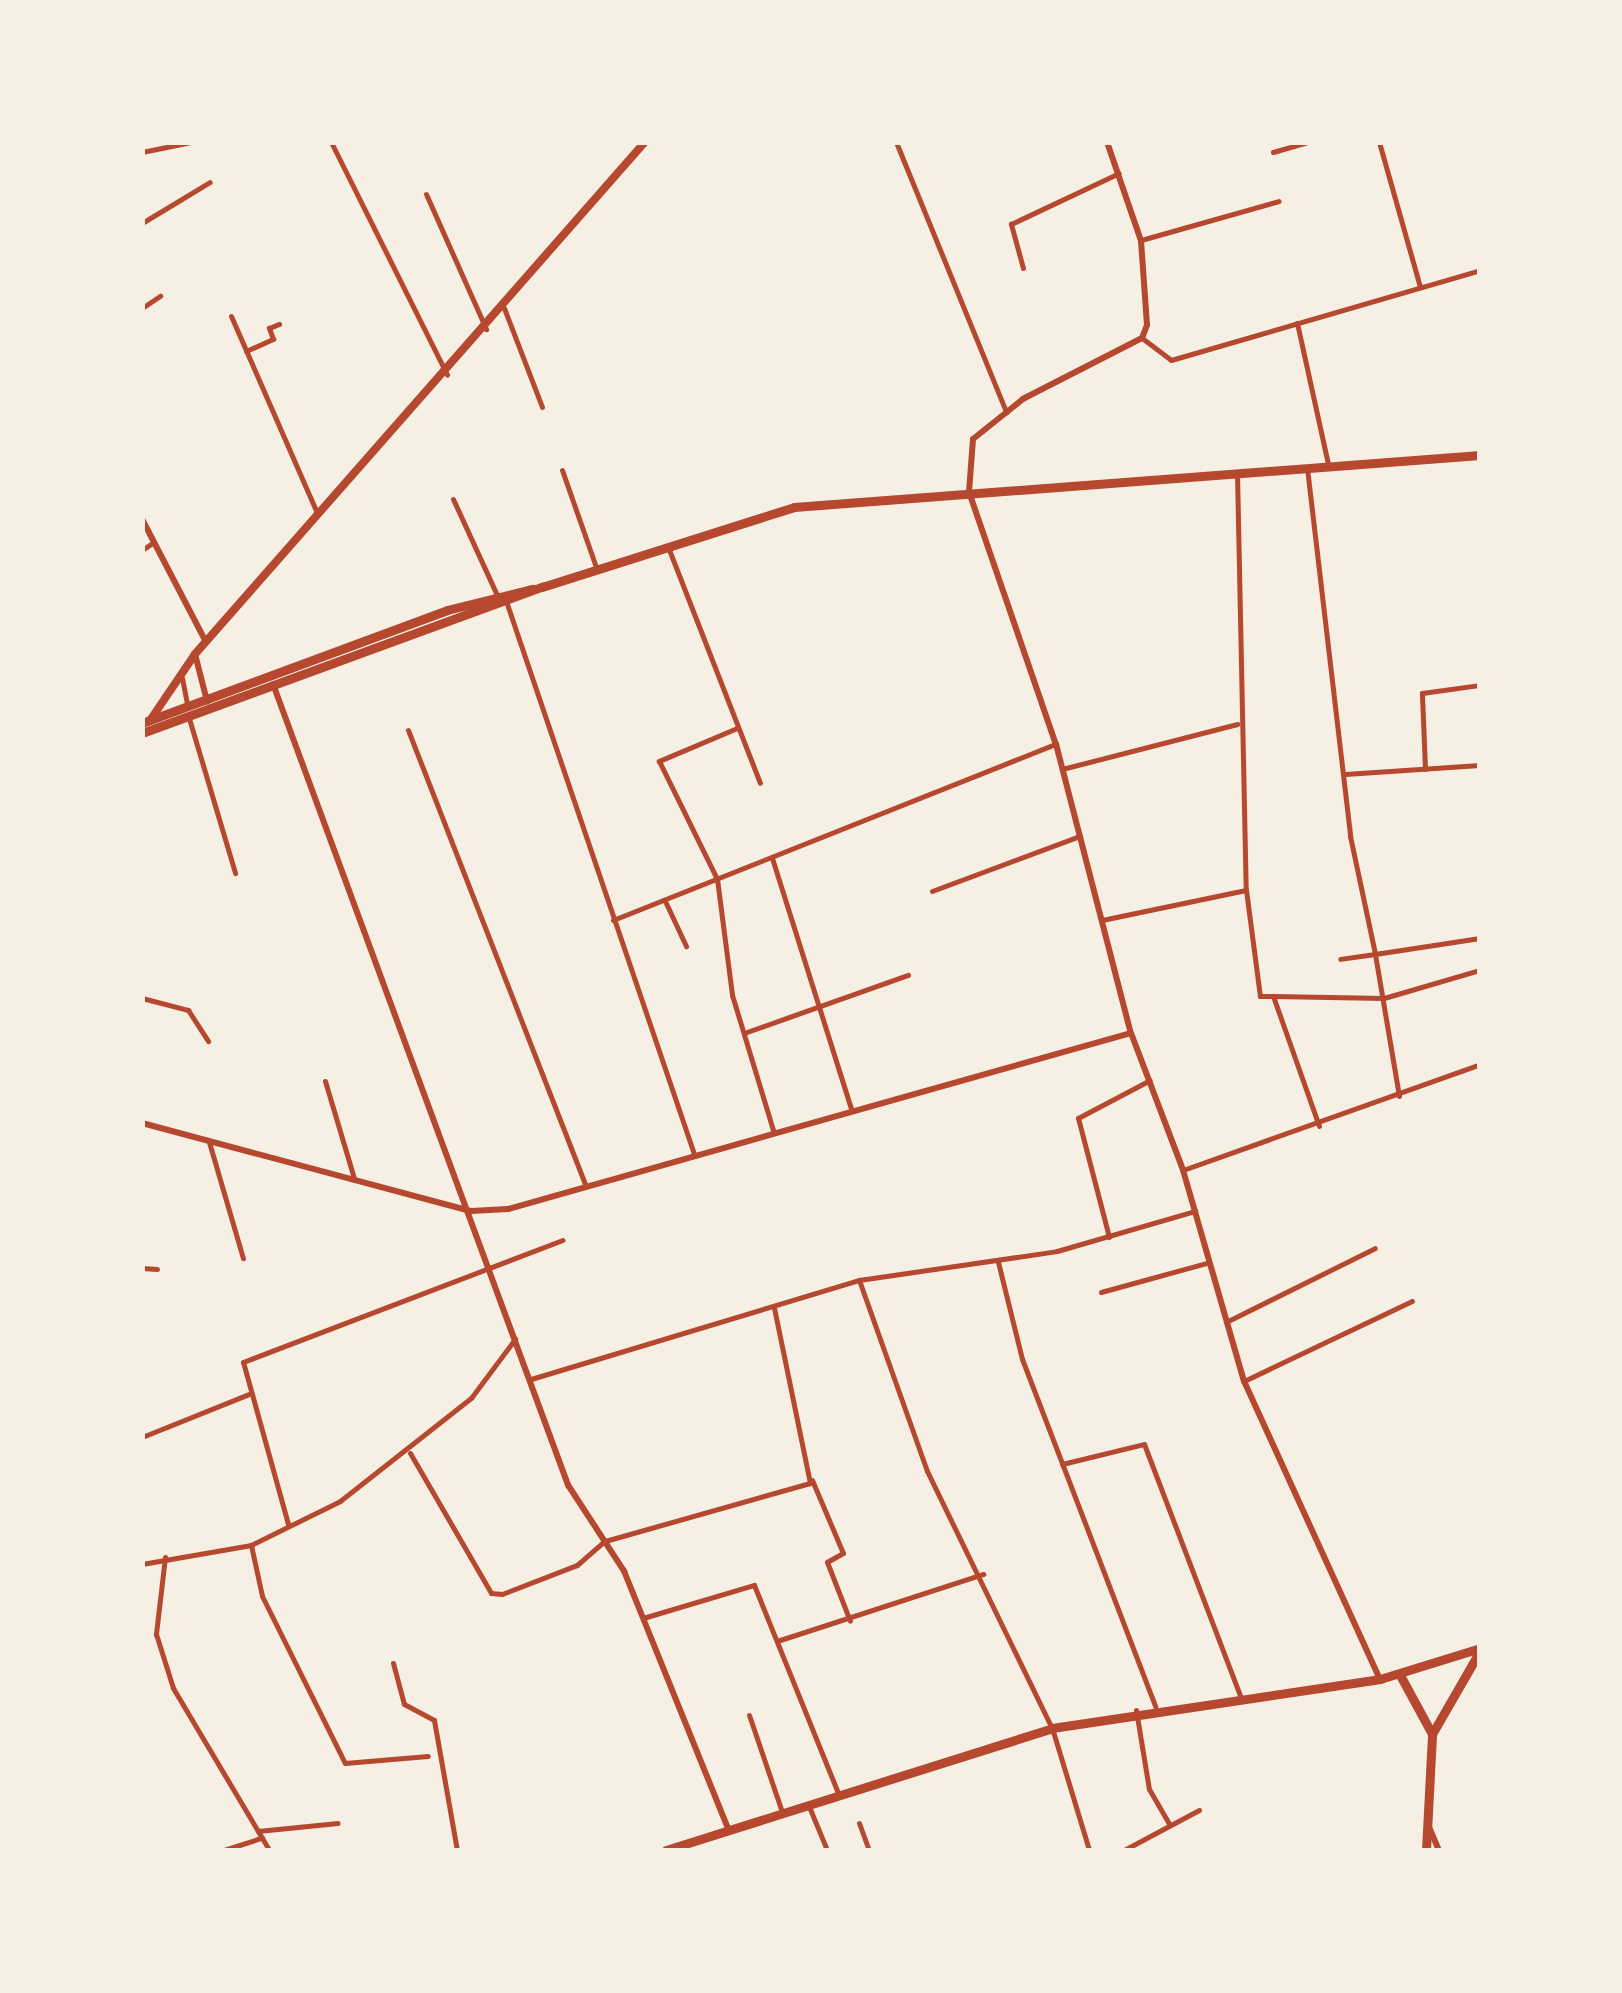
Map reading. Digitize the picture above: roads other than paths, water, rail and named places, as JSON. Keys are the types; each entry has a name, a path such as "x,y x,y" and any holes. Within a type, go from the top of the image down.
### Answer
{"main road":[{"path":"147,726 206,642 446,375 645,142"},
{"path":"147,726 496,595 542,587 667,544 847,497 970,492 1480,455"},
{"path":"208,702 273,684 508,604 542,587"},
{"path":"666,1850 689,1848 1052,1728 1154,1706 1380,1680 1480,1650"},
{"path":"1426,1850 1432,1734 1480,1650"},
{"path":"1400,1674 1432,1734"}],"street":[{"path":"142,152 192,142"},
{"path":"331,142 446,375"},
{"path":"896,142 1006,412"},
{"path":"1106,142 1141,240 1152,296 1142,338 1006,412 973,438 970,492 1056,744 1131,1033 1183,1170 1206,1263 1244,1381 1380,1680"},
{"path":"1273,152 1307,142"},
{"path":"1379,142 1420,287"},
{"path":"1023,268 1013,223 1119,173"},
{"path":"142,223 210,182"},
{"path":"426,194 486,329"},
{"path":"1141,240 1280,201"},
{"path":"1142,338 1171,360 1480,270"},
{"path":"142,308 160,296"},
{"path":"504,308 542,407"},
{"path":"231,316 318,515"},
{"path":"1298,323 1328,464"},
{"path":"246,351 273,339 269,328 279,324"},
{"path":"1306,465 1345,774 1399,1096"},
{"path":"562,470 597,570"},
{"path":"1237,470 1237,724 1246,890 1260,996 1384,998 1480,970"},
{"path":"453,499 496,595"},
{"path":"142,518 206,642"},
{"path":"142,550 154,542"},
{"path":"667,544 760,783"},
{"path":"508,604 611,920 694,1154"},
{"path":"196,654 208,702"},
{"path":"182,678 236,874"},
{"path":"273,684 568,1486 605,1541 730,1832"},
{"path":"1424,769 1422,693 1480,685"},
{"path":"1062,768 1237,724"},
{"path":"737,728 658,761 717,879 744,1032 773,1130"},
{"path":"408,730 586,1187"},
{"path":"611,920 1056,744"},
{"path":"1345,774 1480,765"},
{"path":"932,891 1080,836"},
{"path":"772,858 851,1108"},
{"path":"1102,920 1246,890"},
{"path":"142,892 142,922"},
{"path":"665,901 686,946"},
{"path":"1340,959 1480,938"},
{"path":"744,1032 908,975"},
{"path":"1273,996 1320,1126"},
{"path":"142,998 188,1010 208,1041"},
{"path":"142,1123 470,1211 586,1187 773,1130 1131,1033"},
{"path":"1183,1170 1320,1126 1480,1064"},
{"path":"1109,1237 1078,1118 1150,1080"},
{"path":"325,1081 354,1178"},
{"path":"208,1140 243,1258"},
{"path":"530,1380 859,1280 998,1262 1109,1237 1195,1212"},
{"path":"288,1524 241,1372 248,1358 488,1263 564,1240"},
{"path":"1226,1322 1376,1248"},
{"path":"998,1262 1062,1464 1154,1706"},
{"path":"1101,1292 1206,1263"},
{"path":"142,1268 157,1269"},
{"path":"859,1280 921,1455 983,1574 1052,1728 1089,1850"},
{"path":"1244,1381 1412,1301"},
{"path":"774,1307 812,1480 842,1553 827,1562 850,1621"},
{"path":"142,1564 251,1545 410,1453 471,1398 515,1339"},
{"path":"142,1437 250,1394"},
{"path":"1062,1464 1144,1444 1242,1698"},
{"path":"410,1453 490,1593 577,1565 605,1541 812,1480"},
{"path":"251,1545 262,1596 345,1762 428,1756"},
{"path":"166,1557 156,1634 173,1688 269,1850"},
{"path":"777,1641 850,1621 983,1574"},
{"path":"641,1618 750,1583 840,1798"},
{"path":"393,1664 404,1704 434,1720 457,1850"},
{"path":"1136,1710 1149,1789 1169,1823"},
{"path":"749,1715 784,1815"},
{"path":"810,1808 827,1850"},
{"path":"1124,1850 1199,1810"},
{"path":"224,1850 260,1835 338,1823"},
{"path":"858,1823 869,1850"},
{"path":"1428,1826 1439,1850"}]}
